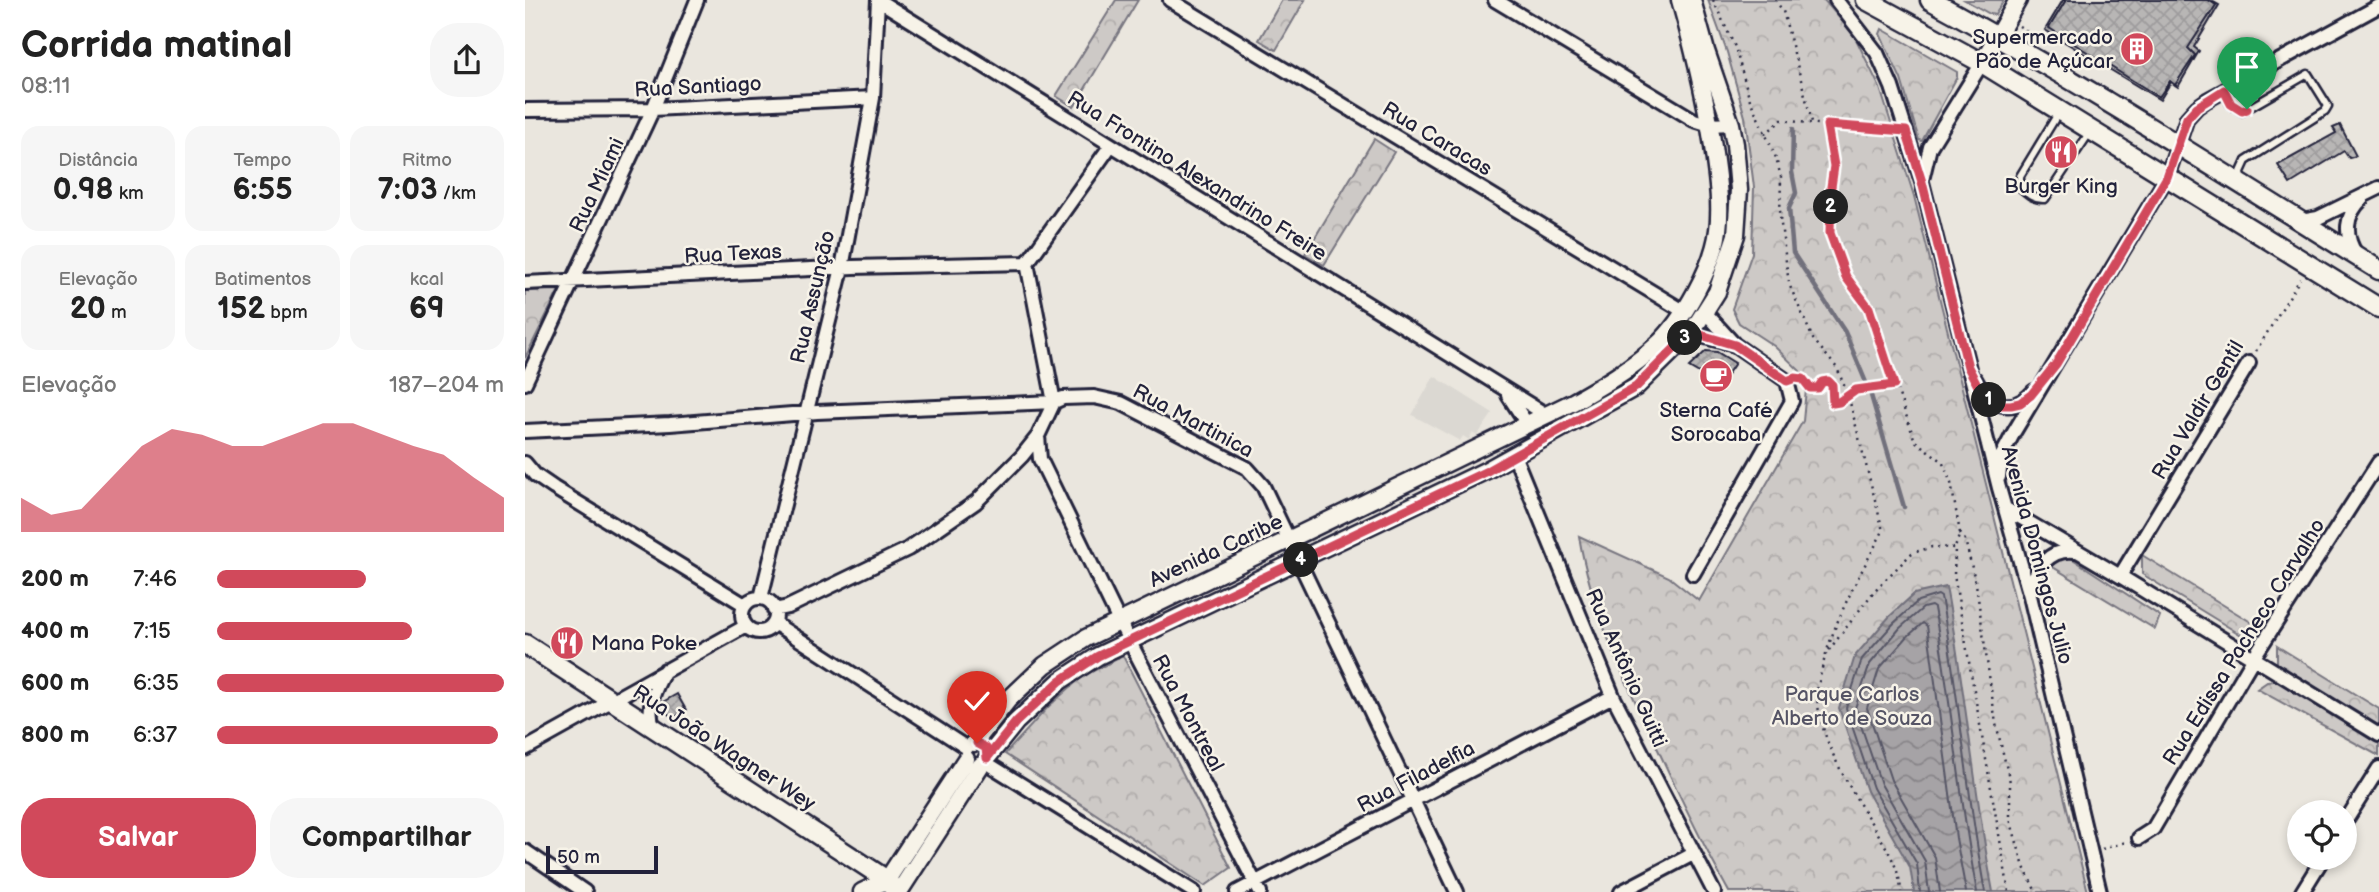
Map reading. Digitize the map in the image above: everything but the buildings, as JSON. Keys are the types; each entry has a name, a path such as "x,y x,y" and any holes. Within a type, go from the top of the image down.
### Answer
{"main road":[{"path":"1866,0 1982,63 2379,308"},
{"path":"1930,0 1997,36 2242,183 2379,270"},
{"name":"Rua João Wagner Wey","path":"525,645 894,888"}],"street":[{"name":"Rua Miami","path":"525,383 653,109 697,0"},
{"name":"Rua Assunção","path":"761,598 804,413 842,268 873,98 878,0"},
{"name":"Rua Frontino Alexandrino Freire","path":"878,0 1545,414"},
{"name":"Rua Caracas","path":"1170,0 1685,312"},
{"path":"1495,0 1695,120 1710,125 1731,124"},
{"name":"Avenida Caribe","path":"894,888 1009,700 1045,665 1086,638 1119,621 1573,402 1625,372 1659,344 1685,312 1701,283 1718,231 1719,191 1710,125 1694,49 1680,0"},
{"name":"Avenida Caribe","path":"977,756 1060,681 1098,656 1487,471 1636,387 1691,332 1717,292 1736,235 1739,190 1731,124 1692,0"},
{"name":"Avenida Domingos Julio","path":"1836,0 1877,52 1892,87 1922,182 1999,488 2030,597 2100,892"},
{"path":"1922,182 1930,147 2018,0"},
{"path":"1999,488 2002,455 2167,177 2183,126 2192,111 2224,90 2379,6"},
{"name":"Rua Santiago","path":"525,110 653,109 873,98"},
{"path":"1111,145 1027,262 1054,402 1038,436 976,502 908,549 788,607 774,616 761,632 746,626 742,615 745,605 755,599 761,598 770,603 774,616 977,756 1193,892"},
{"path":"2301,221 2318,218 2373,191"},
{"path":"2347,231 2357,204 2373,191"},
{"path":"2334,210 2347,231 2357,256"},
{"name":"Rua Texas","path":"525,282 1027,262"},
{"path":"1692,574 1792,401 1787,381 1735,345 1704,311"},
{"path":"1691,332 1735,345"},
{"name":"Rua Valdir Gentil","path":"2120,576 2249,363"},
{"path":"1968,367 1989,400 2011,405 2020,403 2031,395 2056,364"},
{"name":"Rua Frontino Alexandrino Freire","path":"1496,384 1514,401 1527,424"},
{"name":"Rua Martinica","path":"525,431 670,424 804,413 1054,402 1063,398 1094,397 1121,403 1247,468 1263,486 1457,892"},
{"path":"1527,424 1536,433 1534,444"},
{"name":"Rua Montreal","path":"1038,436 1040,460 1129,642 1257,887"},
{"path":"1503,436 1502,450 1513,456"},
{"name":"Rua Antônio Guitti","path":"1513,456 1613,696 1714,892"},
{"path":"525,463 535,475 554,488 745,605"},
{"name":"Rua Edissa Pacheco Carvalho","path":"2139,838 2153,829 2254,657 2379,463"},
{"path":"2007,509 2379,735"},
{"path":"2030,597 2032,582 2042,563 2058,552 2077,551"},
{"path":"525,749 746,626"},
{"path":"654,729 649,719 651,701 655,687 665,670"},
{"name":"Rua Filadelfia","path":"1237,892 1257,887 1413,800 1613,696"},
{"path":"2357,803 2379,768"},
{"path":"525,852 573,887 585,892"},
{"path":"1621,892 1693,854"},
{"path":"2302,892 2316,870"},
{"path":"862,892 894,888"}],"lane":[{"path":"2224,90 2231,104 2242,111 2308,74 2328,106 2325,111 2246,161 2241,172 2242,183"},
{"path":"2060,111 2020,176 2020,187 2037,200 2045,199 2091,130"}],"path":[{"path":"1713,0 1735,47 1750,100 1775,155 1781,177 1780,217 1789,284 1813,339 1837,368 1848,395 1883,531 1846,604 1825,655 1816,695 1822,726 1835,759 1889,853 1901,882 1901,892"},
{"path":"1775,0 1783,11 1812,122"},
{"path":"1765,134 1781,120 1906,131"},
{"path":"1827,125 1834,166 1830,233 1846,277 1869,308 1915,441 1942,461 1951,483 1960,533 1965,540 1976,584 1996,724 2010,782 2010,819 2024,867 2036,892"},
{"name":"Rua Valdir Gentil","path":"2249,363 2308,264"},
{"path":"1787,381 1803,379 1810,388 1818,388 1822,382 1828,381 1832,385 1833,403 1856,390 1894,385"},
{"path":"1960,533 1955,548 1954,575 2009,892"},
{"path":"1825,655 1875,590 1912,553 1932,547 1955,548"},
{"path":"2091,853 2139,838"}],"shaded area":[{"path":"1434,376 1493,413 1477,436 1472,433 1469,440 1463,436 1460,441 1412,415"}],"green space":[{"path":"1116,0 1138,0 1074,107 1056,96"},
{"path":"1282,0 1305,0 1276,50 1259,40"},
{"name":"Parque Carlos Alberto de Souza","path":"1708,0 1824,0 1854,35 1880,88 1914,196 2088,892 1729,892 1681,799 1620,668 1591,590 1579,536 1669,577 1699,601 1803,421 1806,389 1800,371 1774,346 1739,323 1732,309 1752,253 1754,187 1745,117 1727,52"},
{"path":"1965,0 2004,0 1995,15"},
{"path":"1882,29 1957,72 1957,77 1922,141 1919,140 1901,79 1880,34"},
{"path":"1374,139 1394,152 1324,265 1305,254"},
{"path":"559,290 525,358 525,291"},
{"path":"2142,555 2259,627 2254,634 2243,636 2142,574"},
{"path":"2068,556 2160,616 2155,629 2048,564 2055,558"},
{"path":"2277,646 2379,709 2379,727 2277,665"},
{"path":"1123,656 1231,868 1205,886 1005,754 1049,706 1083,676"},
{"path":"2280,680 2379,740 2379,756 2257,689 2267,682"}],"water":[{"path":"1946,587 1993,892 1914,892 1910,867 1867,791 1839,708 1855,656 1889,617 1914,594"}],"waterway":[{"path":"1793,129 1792,172 1796,193 1789,208 1793,253 1845,332 1870,392 1904,507"}],"place":[{"name":"Supermercado Pão de Açúcar","path":"2137,49"},
{"name":"Burger King","path":"2061,152"},
{"name":"Sterna Café Sorocaba","path":"1716,376"},
{"name":"Mana Poke","path":"567,643"}],"route":[{"path":"977,743 986,748 987,758 1016,722 1060,681 1098,656 1487,471 1636,387 1691,332 1735,345 1787,381 1803,379 1810,388 1818,388 1822,382 1828,381 1832,385 1833,403 1856,390 1894,385 1869,308 1846,277 1830,233 1834,166 1827,125 1906,131 1922,182 1968,367 1989,400 2011,405 2020,403 2031,395 2056,364 2167,177 2183,126 2192,111 2224,90 2236,109 2247,109"}]}
